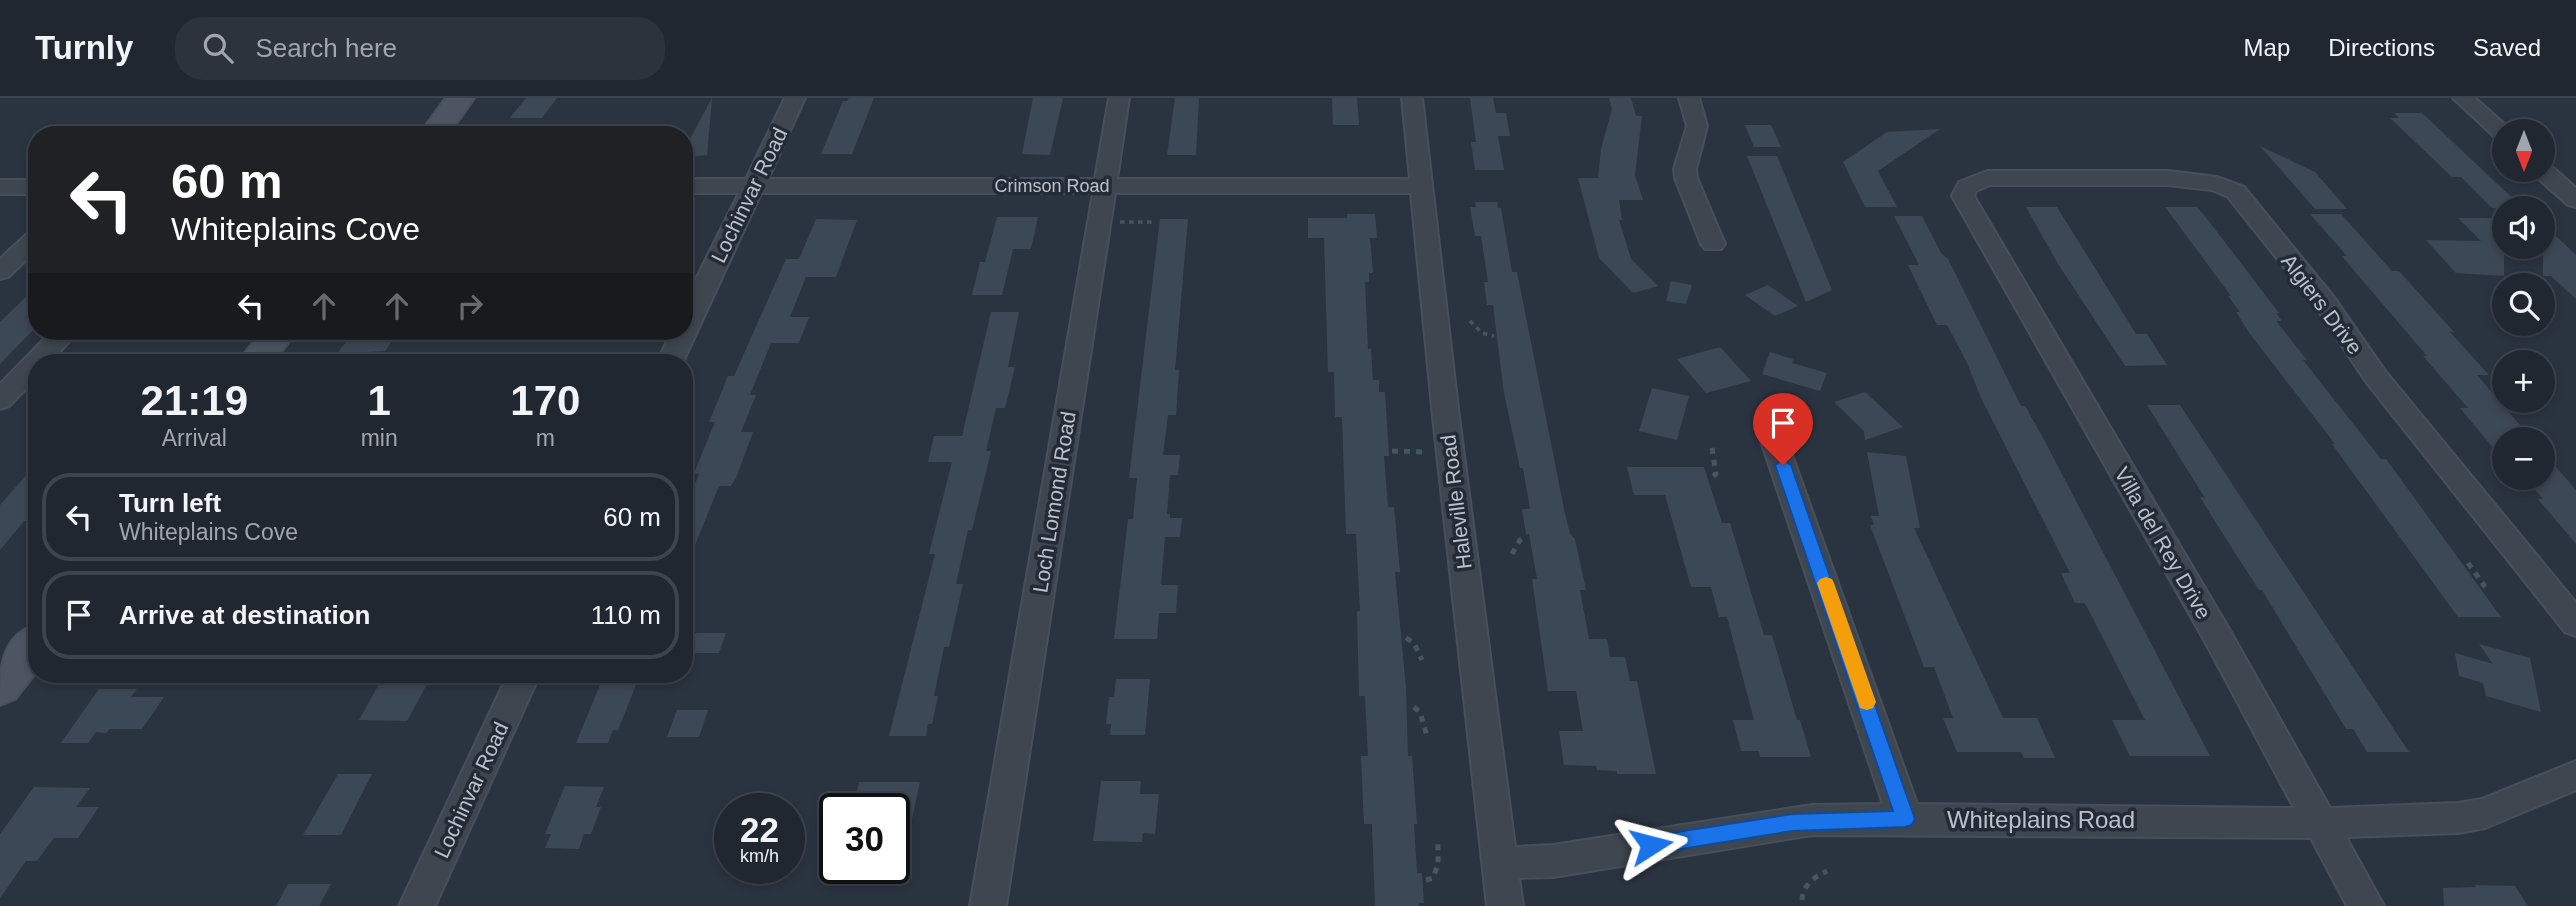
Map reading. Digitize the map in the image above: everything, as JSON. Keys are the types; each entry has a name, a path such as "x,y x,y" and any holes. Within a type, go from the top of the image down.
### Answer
{"main road":[{"path":"440,126 460,98"},
{"path":"262,354 273,340"},
{"path":"0,687 28,651"}],"street":[{"name":"Lochinvar Road","path":"693,310 716,259 756,186 796,98"},
{"name":"Loch Lomond Road","path":"988,906 1119,98"},
{"name":"Haleville Road","path":"1412,98 1420,186 1505,906"},
{"path":"1689,98 1697,126 1685,169 1692,198 1713,244"},
{"path":"2463,98 2492,124"},
{"name":"Algiers Drive","path":"1971,183 1987,178 2168,178 2217,184 2235,192 2324,301 2376,377 2576,624"},
{"path":"2555,181 2576,200"},
{"name":"Villa del Rey Drive","path":"1971,183 1963,193 1966,202 1987,233 2322,823 2366,906"},
{"name":"Crimson Road","path":"693,186 1420,186"},
{"path":"0,187 28,187"},
{"path":"5,263 28,244"},
{"path":"44,354 57,340"},
{"path":"0,400 28,371"},
{"path":"1774,441 1905,819"},
{"name":"Lochinvar Road","path":"417,906 520,683"},
{"name":"Whiteplains Road","path":"1500,863 1553,861 1792,822 1905,819 2322,823 2458,818 2485,813 2576,775"}],"path":[{"path":"1100,223 1154,222"},
{"path":"1470,321 1482,333 1494,336"},
{"path":"1712,448 1717,469 1712,477"},
{"path":"1512,554 1520,540 1526,536"},
{"path":"2468,564 2484,585 2481,587"},
{"path":"1406,638 1415,643 1422,660"},
{"path":"1414,706 1420,712 1427,736"},
{"path":"1426,880 1433,878 1436,873 1438,844"},
{"path":"1802,900 1801,893 1805,886 1827,871"}],"building":[{"path":"526,98 557,98 542,118 510,118"},
{"path":"712,98 707,155 693,157 693,133"},
{"path":"849,98 874,98 852,154 821,154 843,101"},
{"path":"1033,98 1063,98 1050,155 1022,154"},
{"path":"1175,98 1199,98 1196,155 1167,155"},
{"path":"1332,98 1357,98 1359,125 1333,125"},
{"path":"1470,98 1493,98 1496,113 1506,113 1510,136 1498,136 1504,170 1475,170 1471,142 1476,142"},
{"path":"1609,98 1631,98 1636,116 1642,116 1635,175 1643,200 1619,200 1622,220 1619,220 1631,259 1658,286 1633,293 1599,258 1578,178 1598,178 1601,149 1612,109"},
{"path":"2394,113 2422,113 2492,179 2492,182 2510,196 2492,196 2492,208 2461,177 2452,177 2390,118 2399,118"},
{"path":"1745,125 1771,125 1781,147 1754,147"},
{"path":"1940,129 1878,171 1897,207 1865,207 1843,162 1887,132"},
{"path":"2260,146 2315,172 2347,209 2315,209"},
{"path":"1747,156 1777,156 1832,290 1806,302"},
{"path":"1475,202 1497,202 1498,208 1501,208 1512,272 1517,272 1564,509 1570,534 1575,539 1586,590 1580,590 1589,639 1607,639 1610,657 1625,657 1630,681 1637,681 1656,774 1617,774 1617,771 1597,770 1596,766 1564,765 1559,731 1583,731 1576,691 1548,691 1532,579 1537,579 1522,509 1530,509 1523,468 1520,468 1504,393 1493,305 1487,305 1484,282 1488,282 1481,236 1475,236 1470,207 1476,207"},
{"path":"2026,207 2057,207 2136,334 2147,334 2167,365 2125,366 2058,264"},
{"path":"2165,207 2197,207 2208,220 2279,313 2276,313 2282,321 2276,321 2307,360 2303,360 2381,459 2386,459 2501,617 2458,617 2332,444 2335,444 2250,334 2236,312 2240,312 2228,296 2231,296"},
{"path":"1347,214 1375,214 1377,238 1370,238 1373,273 1369,273 1369,282 1365,282 1368,349 1371,349 1373,380 1379,380 1379,392 1385,392 1389,456 1384,456 1388,507 1394,507 1400,572 1395,572 1406,688 1408,756 1412,756 1417,873 1422,873 1424,903 1419,903 1419,906 1375,906 1372,824 1364,824 1361,756 1368,756 1365,696 1359,696 1357,611 1360,611 1356,534 1346,534 1342,417 1335,417 1334,372 1328,372 1324,238 1308,238 1308,218 1347,218"},
{"path":"2310,214 2341,214 2392,271 2399,271 2489,375 2477,375 2492,392 2492,413 2510,413 2522,427 2492,427 2492,447 2460,408 2468,408 2342,256 2347,256"},
{"path":"1894,216 1922,216 1941,253 1948,259 2021,406 2025,406 2042,436 2210,756 2130,756 2112,720 2145,720 2087,607 2084,603 2075,603 2061,573 2070,573 1947,325 1937,325 1908,265 1919,265"},
{"path":"997,217 1038,217 1031,249 1013,249 1002,295 972,295 980,262 985,262"},
{"path":"2458,218 2492,218 2492,259 2504,259 2504,273 2492,273 2492,275 2456,273 2426,240 2481,241"},
{"path":"816,219 857,220 836,277 806,277 790,317 809,317 799,343 771,343 750,395 756,395 741,432 753,432 736,478 731,486 719,486 693,550 693,489 699,474 694,473 715,422 709,422 728,376 734,376 786,259 799,259"},
{"path":"1160,219 1188,219 1175,370 1179,370 1176,415 1168,415 1163,455 1180,455 1178,475 1170,475 1167,514 1170,514 1170,518 1182,518 1180,537 1165,537 1161,585 1178,585 1176,613 1159,613 1157,639 1114,639 1128,519 1133,519 1137,478 1129,478"},
{"path":"2555,235 2576,255 2576,299 2555,280 2555,273 2543,273 2543,259 2555,259"},
{"path":"1671,281 1692,285 1686,304 1666,301"},
{"path":"1768,285 1798,306 1775,316 1745,295"},
{"path":"28,295 28,335 0,364 0,322"},
{"path":"991,312 1019,312 1008,367 1015,367 1005,408 996,408 986,451 991,451 972,530 968,530 956,584 963,584 949,647 944,647 934,696 938,696 932,724 928,724 926,736 889,736 935,554 929,554 952,462 928,462 934,436 962,436"},
{"path":"347,340 393,340 385,351 337,354"},
{"path":"1720,347 1751,381 1706,393 1677,359"},
{"path":"1770,352 1793,359 1792,363 1827,373 1820,391 1762,374"},
{"path":"1652,388 1689,396 1677,440 1639,431"},
{"path":"1865,392 1903,427 1865,440 1864,431 1834,402"},
{"path":"2147,405 2180,405 2409,752 2367,752 2353,729 2346,729 2262,590 2259,590 2200,497 2205,498"},
{"path":"1867,452 1906,456 1920,528 1914,528 2003,718 2037,718 2055,758 2024,758 2021,752 1957,752 1943,718 1953,718 1934,667 1924,667 1870,525 1874,525 1871,516 1879,516"},
{"path":"2555,466 2576,490 2576,544 2538,499 2543,499 2535,490 2555,490"},
{"path":"1627,467 1704,467 1722,523 1730,523 1764,635 1772,635 1811,757 1760,757 1759,751 1741,751 1733,720 1754,720 1727,617 1719,617 1711,587 1691,587 1665,495 1634,495"},
{"path":"28,473 28,521 24,521 0,550 0,505"},
{"path":"694,633 726,633 719,653 693,653"},
{"path":"2479,644 2530,658 2541,712 2486,696 2483,683 2459,676 2455,653 2493,664"},
{"path":"1116,679 1150,679 1145,735 1110,735 1111,724 1106,724 1109,697 1114,697"},
{"path":"380,683 428,683 407,721 359,720"},
{"path":"600,685 636,685 618,730 613,730 608,743 576,743"},
{"path":"99,689 137,689 131,697 164,697 142,729 109,729 107,733 96,732 88,743 61,743"},
{"path":"677,710 708,710 699,737 667,737"},
{"path":"338,774 372,774 341,835 303,835"},
{"path":"1101,781 1141,781 1140,794 1159,794 1155,834 1143,833 1142,842 1093,841"},
{"path":"859,782 920,782 910,828 910,793 856,793"},
{"path":"565,786 604,787 596,807 601,807 591,834 584,834 579,849 545,848 551,834 545,834"},
{"path":"34,787 90,788 76,807 99,807 78,838 54,838 37,861 26,861 0,898 0,834"},
{"path":"288,884 331,884 319,906 276,906"},
{"path":"2475,885 2515,886 2528,906 2444,906 2443,888 2476,887"}],"slow traffic":[{"path":"1826,583 1867,702"}],"route":[{"path":"1651,845 1792,822 1905,819 1783,465"}]}
